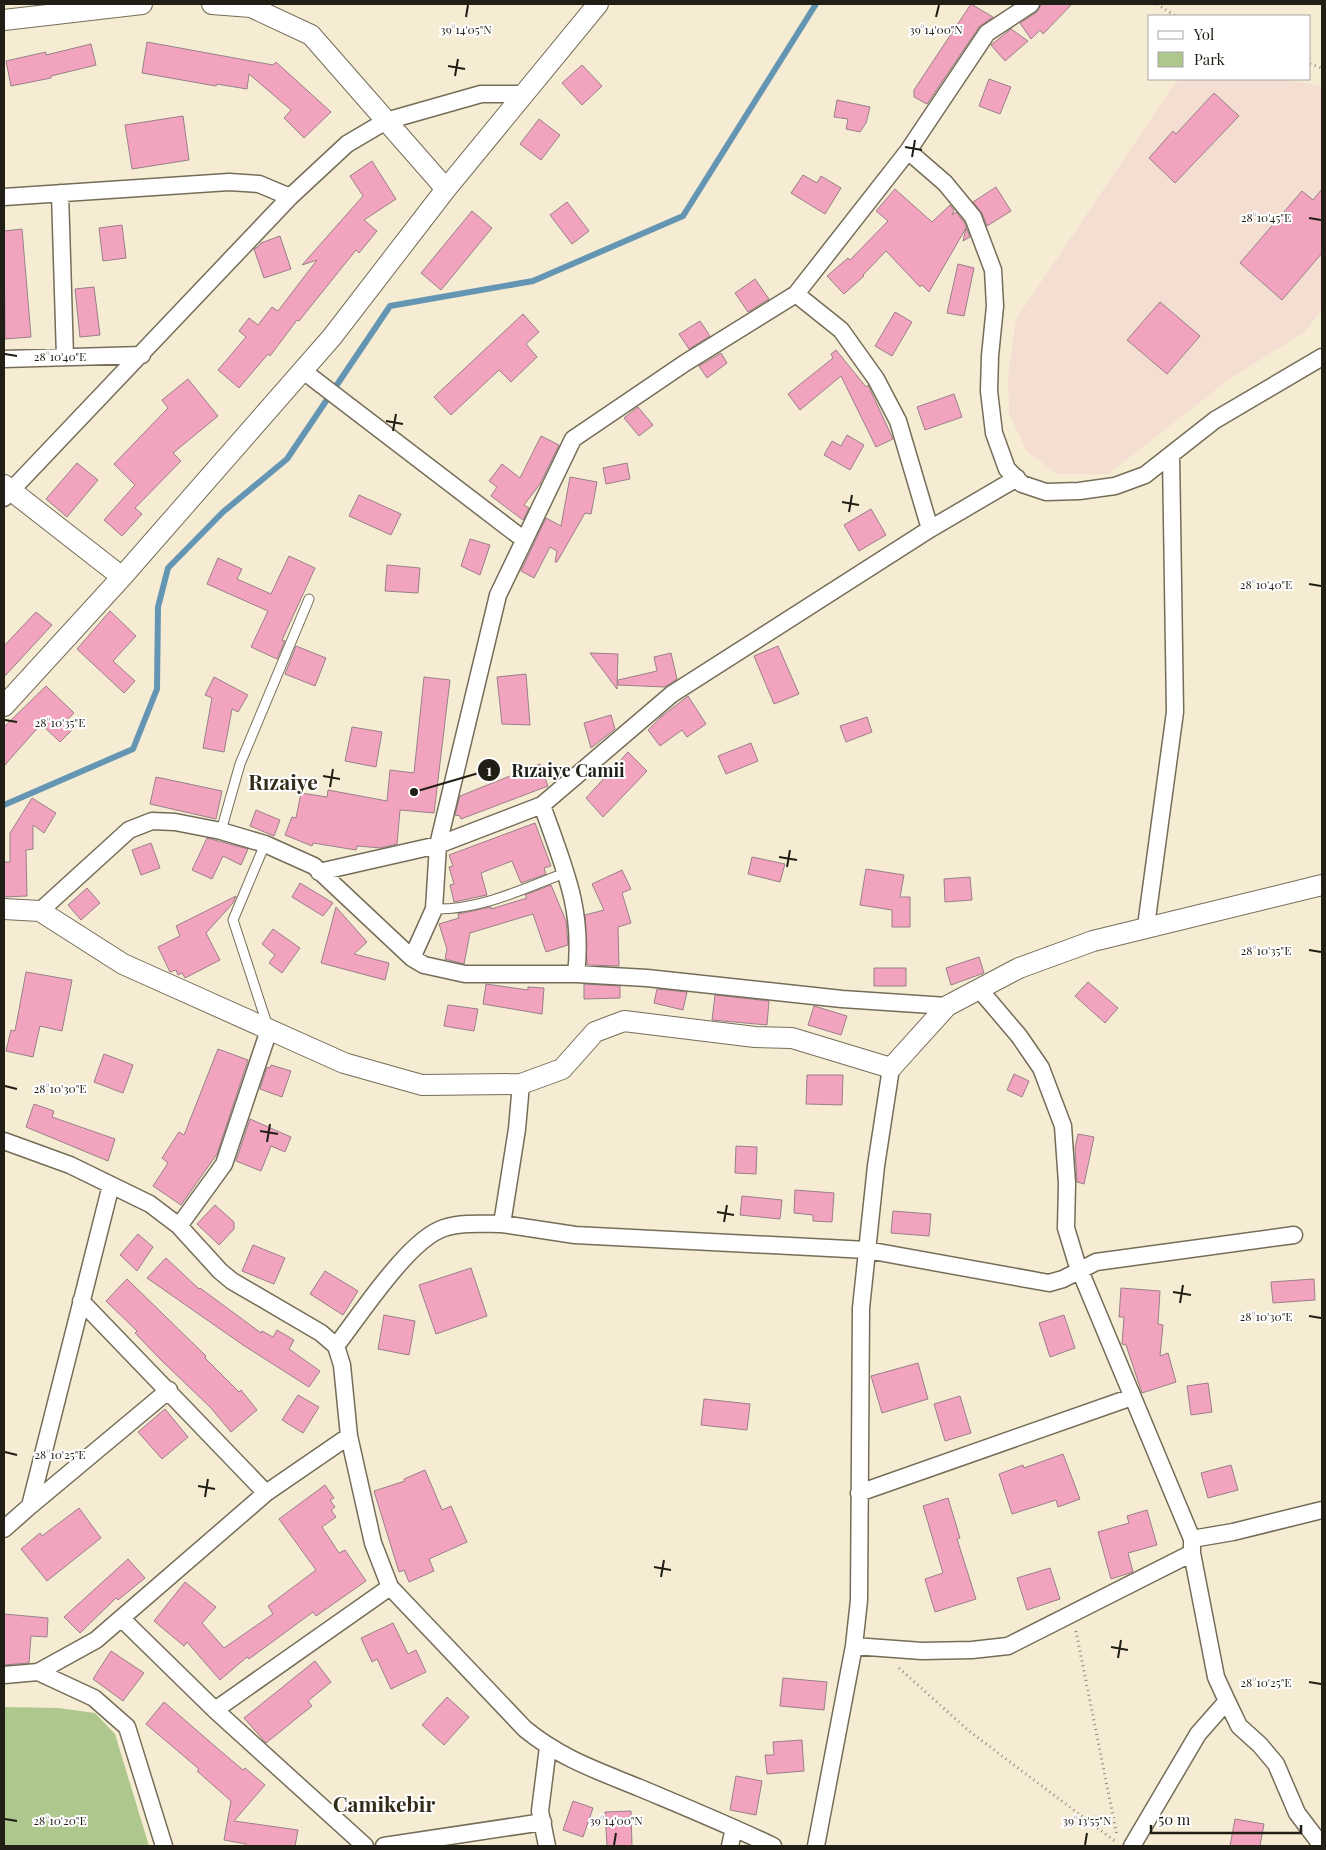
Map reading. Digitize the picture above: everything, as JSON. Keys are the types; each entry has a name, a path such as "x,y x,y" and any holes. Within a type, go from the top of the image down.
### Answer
{"street":[{"path":"4,20 142,4"},
{"path":"212,4 251,7 311,35 446,189"},
{"path":"4,706 122,577 332,337 446,189 598,4"},
{"path":"412,958 434,909 438,845 498,595 523,539 573,439 685,363 796,294 908,151 987,33 1030,4"},
{"path":"122,577 7,491 142,354 290,197 346,144 386,121 481,94 524,94"},
{"path":"908,151 945,183 973,217 993,270 996,306 990,356 990,391 994,433 1007,469 1022,484 1046,492 1115,486 1145,474 1215,420 1322,357"},
{"path":"4,196 229,182 259,184 290,197"},
{"path":"60,193 65,357"},
{"path":"796,294 841,330 876,379 898,422 930,529"},
{"path":"4,359 142,354"},
{"path":"302,370 523,539"},
{"path":"1146,926 1175,712 1171,455"},
{"path":"319,872 438,845 542,805 672,694 930,529 1017,478"},
{"path":"542,805 565,873 577,917 579,954 576,974"},
{"path":"40,911 128,830 140,824 162,820 221,831 265,844 314,866 412,958 424,965 464,974 576,974 647,978 842,999 948,1006"},
{"path":"816,1846 854,1646 859,1600 861,1308 876,1166 891,1068 948,1006 1019,968 1093,941 1146,926 1322,885"},
{"path":"4,909 40,911 122,964 344,1063 422,1085 521,1084 562,1069 595,1032 624,1021 755,1037 792,1038 891,1068"},
{"path":"979,989 1019,1036 1041,1068 1063,1126 1067,1184 1066,1228 1079,1269 1192,1546 1216,1677 1238,1726 1260,1745 1276,1764 1297,1813 1322,1846"},
{"path":"179,1226 224,1164 269,1030"},
{"path":"502,1224 517,1129 521,1084"},
{"path":"4,1141 70,1165 150,1204 179,1226 220,1271 232,1281 321,1334 336,1346 342,1365 349,1436 373,1543 390,1587 525,1729 548,1747 574,1762 773,1846"},
{"path":"30,1506 111,1185"},
{"path":"336,1346 408,1254 422,1239 444,1228 458,1225 502,1224 575,1235 867,1250 1049,1283 1063,1279 1079,1269 1096,1262 1294,1234"},
{"path":"82,1301 266,1493"},
{"path":"4,1529 169,1390"},
{"path":"859,1493 1132,1397"},
{"path":"4,1675 38,1672 96,1640 266,1493 349,1436"},
{"path":"854,1646 922,1651 972,1650 1008,1646 1072,1614 1192,1546 1233,1532 1322,1510"},
{"path":"215,1710 390,1587"},
{"path":"122,1619 215,1710 365,1846"},
{"path":"38,1672 94,1698 127,1727 164,1846"},
{"path":"1123,1845 1198,1734 1226,1701"},
{"path":"547,1846 540,1811 548,1747"},
{"path":"384,1846 459,1841 543,1822"},
{"path":"730,1846 734,1828"}],"lane":[{"path":"221,831 240,764 309,599"},
{"path":"265,844 233,920 269,1030"},
{"path":"434,909 475,906 565,873"}],"path":[{"path":"1157,4 1174,15"},
{"path":"1072,1614 1123,1845"},
{"path":"876,1647 969,1731 1123,1845"}],"shaded area":[{"path":"1177,80 1289,80 1322,86 1322,310 1304,332 1231,378 1108,474 1057,474 1027,452 1009,413 1008,376 1016,319"}],"green space":[{"path":"4,1707 58,1708 95,1713 115,1734 149,1846 4,1846"}],"building":[{"path":"971,4 993,17 979,27 927,104 914,97 914,90"},
{"path":"1041,4 1072,4 1043,34 1040,30 1031,39 1020,23 1037,12"},
{"path":"1011,29 1028,41 1005,61 991,45"},
{"path":"147,42 273,65 276,62 331,112 304,138 284,118 291,110 249,74 247,89 217,84 216,86 142,73"},
{"path":"91,44 96,65 51,76 51,78 11,86 6,61 46,52 46,55"},
{"path":"582,65 602,86 582,105 562,83"},
{"path":"989,79 1011,87 1000,114 979,106"},
{"path":"1214,93 1239,116 1175,183 1149,158 1173,131 1176,134"},
{"path":"837,100 870,107 866,123 860,132 846,129 848,119 834,117"},
{"path":"183,116 189,160 132,169 125,125"},
{"path":"539,119 560,135 541,160 520,144"},
{"path":"372,161 396,199 364,220 377,231 359,253 356,250 299,321 297,320 270,356 268,354 239,388 218,370 246,337 239,331 249,318 258,325 272,307 278,311 317,260 302,265 363,196 350,176"},
{"path":"803,175 817,183 821,176 841,188 825,214 791,193"},
{"path":"996,187 1011,211 987,226 982,213 973,202"},
{"path":"895,189 932,222 950,205 954,210 952,215 956,212 964,222 970,237 963,241 966,228 929,292 922,285 920,287 886,251 864,276 844,294 827,276 848,258 850,260 888,221 876,211"},
{"path":"1322,189 1322,253 1282,300 1240,263 1302,191 1313,200"},
{"path":"567,202 589,231 572,244 550,215"},
{"path":"472,211 492,228 441,290 421,273"},
{"path":"122,225 126,258 103,261 99,228"},
{"path":"22,229 31,337 5,339 4,231"},
{"path":"280,236 291,269 264,278 254,249 261,243"},
{"path":"958,264 974,268 964,316 947,313"},
{"path":"755,279 769,299 748,312 735,293"},
{"path":"94,287 100,335 80,337 75,289"},
{"path":"1160,302 1200,336 1167,374 1127,340"},
{"path":"895,312 912,322 892,356 875,346"},
{"path":"523,314 539,332 526,344 537,357 511,382 499,370 451,415 434,397"},
{"path":"700,321 710,336 689,349 679,334"},
{"path":"836,350 866,387 868,385 893,439 876,447 841,376 800,410 788,394 833,358 831,354"},
{"path":"721,353 727,363 707,378 699,366"},
{"path":"188,379 218,416 173,453 181,461 135,508 142,514 122,536 104,520 135,485 114,464 168,408 162,400"},
{"path":"954,394 962,417 925,430 917,407"},
{"path":"638,407 653,425 639,436 624,418"},
{"path":"847,435 864,445 850,470 824,455 832,441 841,446"},
{"path":"541,436 559,445 540,484 524,505 529,508 523,520 491,496 497,487 489,481 502,464 520,478"},
{"path":"77,463 98,480 67,517 46,499"},
{"path":"627,463 630,479 606,484 603,468"},
{"path":"570,477 597,482 591,514 585,513 557,562 555,562 557,551 550,547 534,578 521,571 546,518 561,526"},
{"path":"359,495 401,514 391,535 349,516"},
{"path":"871,509 886,535 859,551 844,525"},
{"path":"470,539 490,545 480,575 461,566"},
{"path":"289,556 315,568 282,640 285,641 277,659 251,647 268,611 207,584 218,558 242,569 237,579 271,594"},
{"path":"387,565 420,568 418,593 385,591"},
{"path":"110,611 136,636 113,661 135,681 124,693 77,649"},
{"path":"36,612 52,625 4,677 4,646"},
{"path":"296,646 326,658 315,686 285,674"},
{"path":"778,646 799,694 774,704 754,656"},
{"path":"590,653 618,654 617,689"},
{"path":"671,653 677,679 665,687 618,685 618,680 657,671 654,657"},
{"path":"526,674 530,725 502,724 497,677"},
{"path":"214,677 248,695 238,712 232,709 224,752 203,748 212,698 205,695"},
{"path":"424,677 450,680 434,813 400,810 397,844 381,848 357,846 356,850 313,843 312,846 285,835 292,817 296,818 301,793 327,797 328,790 387,801 390,770 414,773"},
{"path":"46,686 74,713 66,721 74,728 60,742 41,724 4,766 4,727"},
{"path":"688,696 706,724 687,737 682,730 660,746 648,730"},
{"path":"611,715 615,729 591,748 584,723"},
{"path":"867,717 872,732 846,742 840,726"},
{"path":"352,727 382,732 376,767 345,761"},
{"path":"751,743 758,761 726,774 718,756"},
{"path":"628,752 647,771 603,817 586,798"},
{"path":"540,764 548,786 461,819 460,816 455,815 460,796"},
{"path":"156,777 222,791 216,819 150,804"},
{"path":"32,798 56,813 44,833 33,825 33,849 26,850 27,896 4,897 4,862 10,862 10,833"},
{"path":"256,810 280,820 274,836 250,826"},
{"path":"535,823 551,866 544,868 546,874 521,883 512,861 481,873 487,895 454,902 450,885 454,884 449,867 453,866 449,855"},
{"path":"207,838 248,849 241,865 223,856 212,879 192,870"},
{"path":"151,843 160,868 141,875 132,850"},
{"path":"752,857 785,864 780,882 748,874"},
{"path":"866,869 904,875 900,897 910,897 910,927 892,927 892,910 860,905"},
{"path":"622,870 631,889 622,893 631,923 618,927 619,966 587,965 585,915 604,910 592,884"},
{"path":"970,877 972,900 945,902 944,879"},
{"path":"300,883 333,903 323,916 292,897"},
{"path":"551,885 566,921 568,945 546,952 533,914 470,933 464,964 445,959 447,949 439,924 459,918 458,914 491,907 491,909 527,898 525,895"},
{"path":"87,888 100,903 81,920 68,905"},
{"path":"236,896 233,903 206,933 220,960 185,978 182,973 178,975 176,970 170,972 158,947 180,936 176,926"},
{"path":"336,907 367,942 354,954 389,963 385,980 321,963"},
{"path":"273,929 300,948 282,973 269,963 275,955 262,944"},
{"path":"979,957 984,973 951,985 946,968"},
{"path":"874,968 906,968 906,986 874,986"},
{"path":"26,972 72,980 62,1031 40,1026 33,1057 6,1051 11,1030 15,1031"},
{"path":"1088,982 1118,1008 1105,1023 1075,996"},
{"path":"486,984 528,990 528,987 544,988 542,1014 483,1004"},
{"path":"584,984 620,986 620,998 584,999"},
{"path":"657,989 687,992 683,1010 654,1003"},
{"path":"715,995 769,1001 767,1025 712,1020"},
{"path":"448,1005 478,1009 474,1031 444,1026"},
{"path":"814,1006 847,1016 841,1035 808,1025"},
{"path":"218,1049 248,1060 217,1154 181,1205 153,1186 168,1163 162,1158 179,1132 184,1135"},
{"path":"104,1054 133,1065 123,1093 94,1082"},
{"path":"271,1065 291,1071 282,1097 260,1089 267,1067 270,1068"},
{"path":"1014,1074 1029,1081 1022,1097 1007,1090"},
{"path":"807,1075 843,1075 842,1105 806,1104"},
{"path":"34,1104 54,1111 52,1117 115,1139 108,1161 26,1127"},
{"path":"250,1119 291,1137 285,1152 271,1146 261,1171 236,1161"},
{"path":"1078,1134 1094,1137 1084,1184 1077,1182 1075,1148"},
{"path":"736,1146 757,1147 756,1174 735,1173"},
{"path":"795,1190 834,1193 832,1222 813,1221 813,1215 794,1213"},
{"path":"742,1196 782,1200 780,1219 740,1215"},
{"path":"215,1205 234,1222 234,1229 219,1245 197,1224"},
{"path":"893,1211 931,1214 929,1236 891,1233"},
{"path":"138,1234 153,1247 137,1271 120,1255"},
{"path":"253,1245 285,1258 274,1284 242,1271"},
{"path":"166,1258 199,1289 261,1333 262,1331 273,1337 277,1330 294,1340 289,1349 320,1371 309,1387 243,1345 147,1278"},
{"path":"471,1268 487,1316 436,1334 419,1285"},
{"path":"325,1271 358,1291 343,1315 310,1294"},
{"path":"127,1279 206,1356 205,1358 239,1392 241,1390 257,1410 231,1432 211,1408 161,1360 135,1333 137,1331 106,1301"},
{"path":"1314,1279 1315,1300 1273,1303 1271,1282"},
{"path":"1121,1288 1160,1291 1158,1324 1163,1325 1160,1356 1168,1353 1176,1382 1142,1393 1126,1345 1122,1344 1124,1317 1119,1317"},
{"path":"384,1315 415,1321 409,1355 378,1349"},
{"path":"1064,1315 1075,1348 1050,1357 1039,1323"},
{"path":"918,1363 928,1399 882,1413 871,1376"},
{"path":"1208,1383 1212,1412 1191,1415 1187,1386"},
{"path":"298,1395 319,1407 303,1433 282,1420"},
{"path":"960,1396 971,1433 945,1441 934,1404"},
{"path":"704,1399 750,1404 747,1430 701,1425"},
{"path":"165,1409 188,1437 162,1459 138,1432"},
{"path":"1063,1454 1080,1499 1058,1507 1056,1500 1012,1514 999,1474 1023,1465 1024,1468"},
{"path":"1231,1465 1238,1490 1208,1498 1201,1473"},
{"path":"425,1470 442,1510 451,1506 467,1542 429,1559 434,1571 409,1582 404,1570 399,1572 374,1491 405,1481 404,1479"},
{"path":"325,1485 334,1498 330,1500 335,1507 331,1510 336,1517 322,1527 339,1553 345,1550 366,1581 316,1616 313,1612 249,1659 247,1657 220,1680 187,1642 184,1646 154,1621 185,1582 216,1607 202,1623 224,1648 273,1614 268,1606 316,1570 279,1519"},
{"path":"948,1498 960,1538 957,1539 976,1599 935,1612 925,1579 943,1573 923,1506"},
{"path":"79,1508 101,1538 47,1581 21,1549 40,1533 42,1536"},
{"path":"1147,1510 1157,1545 1128,1553 1133,1572 1111,1579 1098,1532 1129,1523 1127,1516"},
{"path":"128,1559 145,1578 118,1600 116,1598 80,1633 64,1617"},
{"path":"1050,1568 1060,1599 1027,1610 1017,1578"},
{"path":"4,1614 48,1618 47,1637 31,1636 29,1663 4,1665"},
{"path":"393,1623 408,1654 416,1650 426,1672 391,1689 377,1659 372,1662 361,1638"},
{"path":"111,1651 144,1673 123,1701 93,1679"},
{"path":"315,1661 331,1682 308,1701 312,1706 266,1743 244,1718"},
{"path":"783,1678 827,1682 824,1710 780,1706"},
{"path":"447,1697 469,1717 444,1745 422,1725"},
{"path":"164,1702 243,1770 245,1768 265,1785 234,1821 298,1830 295,1846 246,1846 246,1844 224,1840 231,1801 197,1771 199,1769 146,1724"},
{"path":"802,1740 804,1771 767,1774 765,1755 774,1755 773,1742"},
{"path":"736,1776 762,1781 756,1815 730,1810"},
{"path":"573,1801 593,1808 583,1837 563,1830"},
{"path":"631,1811 632,1846 607,1846 605,1812"},
{"path":"1235,1819 1264,1824 1260,1846 1230,1846"}],"waterway":[{"path":"4,805 133,749 157,689 158,607 168,568 223,512 287,459 390,306 533,281 683,216 816,4"}],"place":[{"name":"Rızaiye Camii","path":"414,792"}],"district":[{"name":"Rızaiye","path":"283,783"},
{"name":"Camikebir","path":"384,1805"}]}
